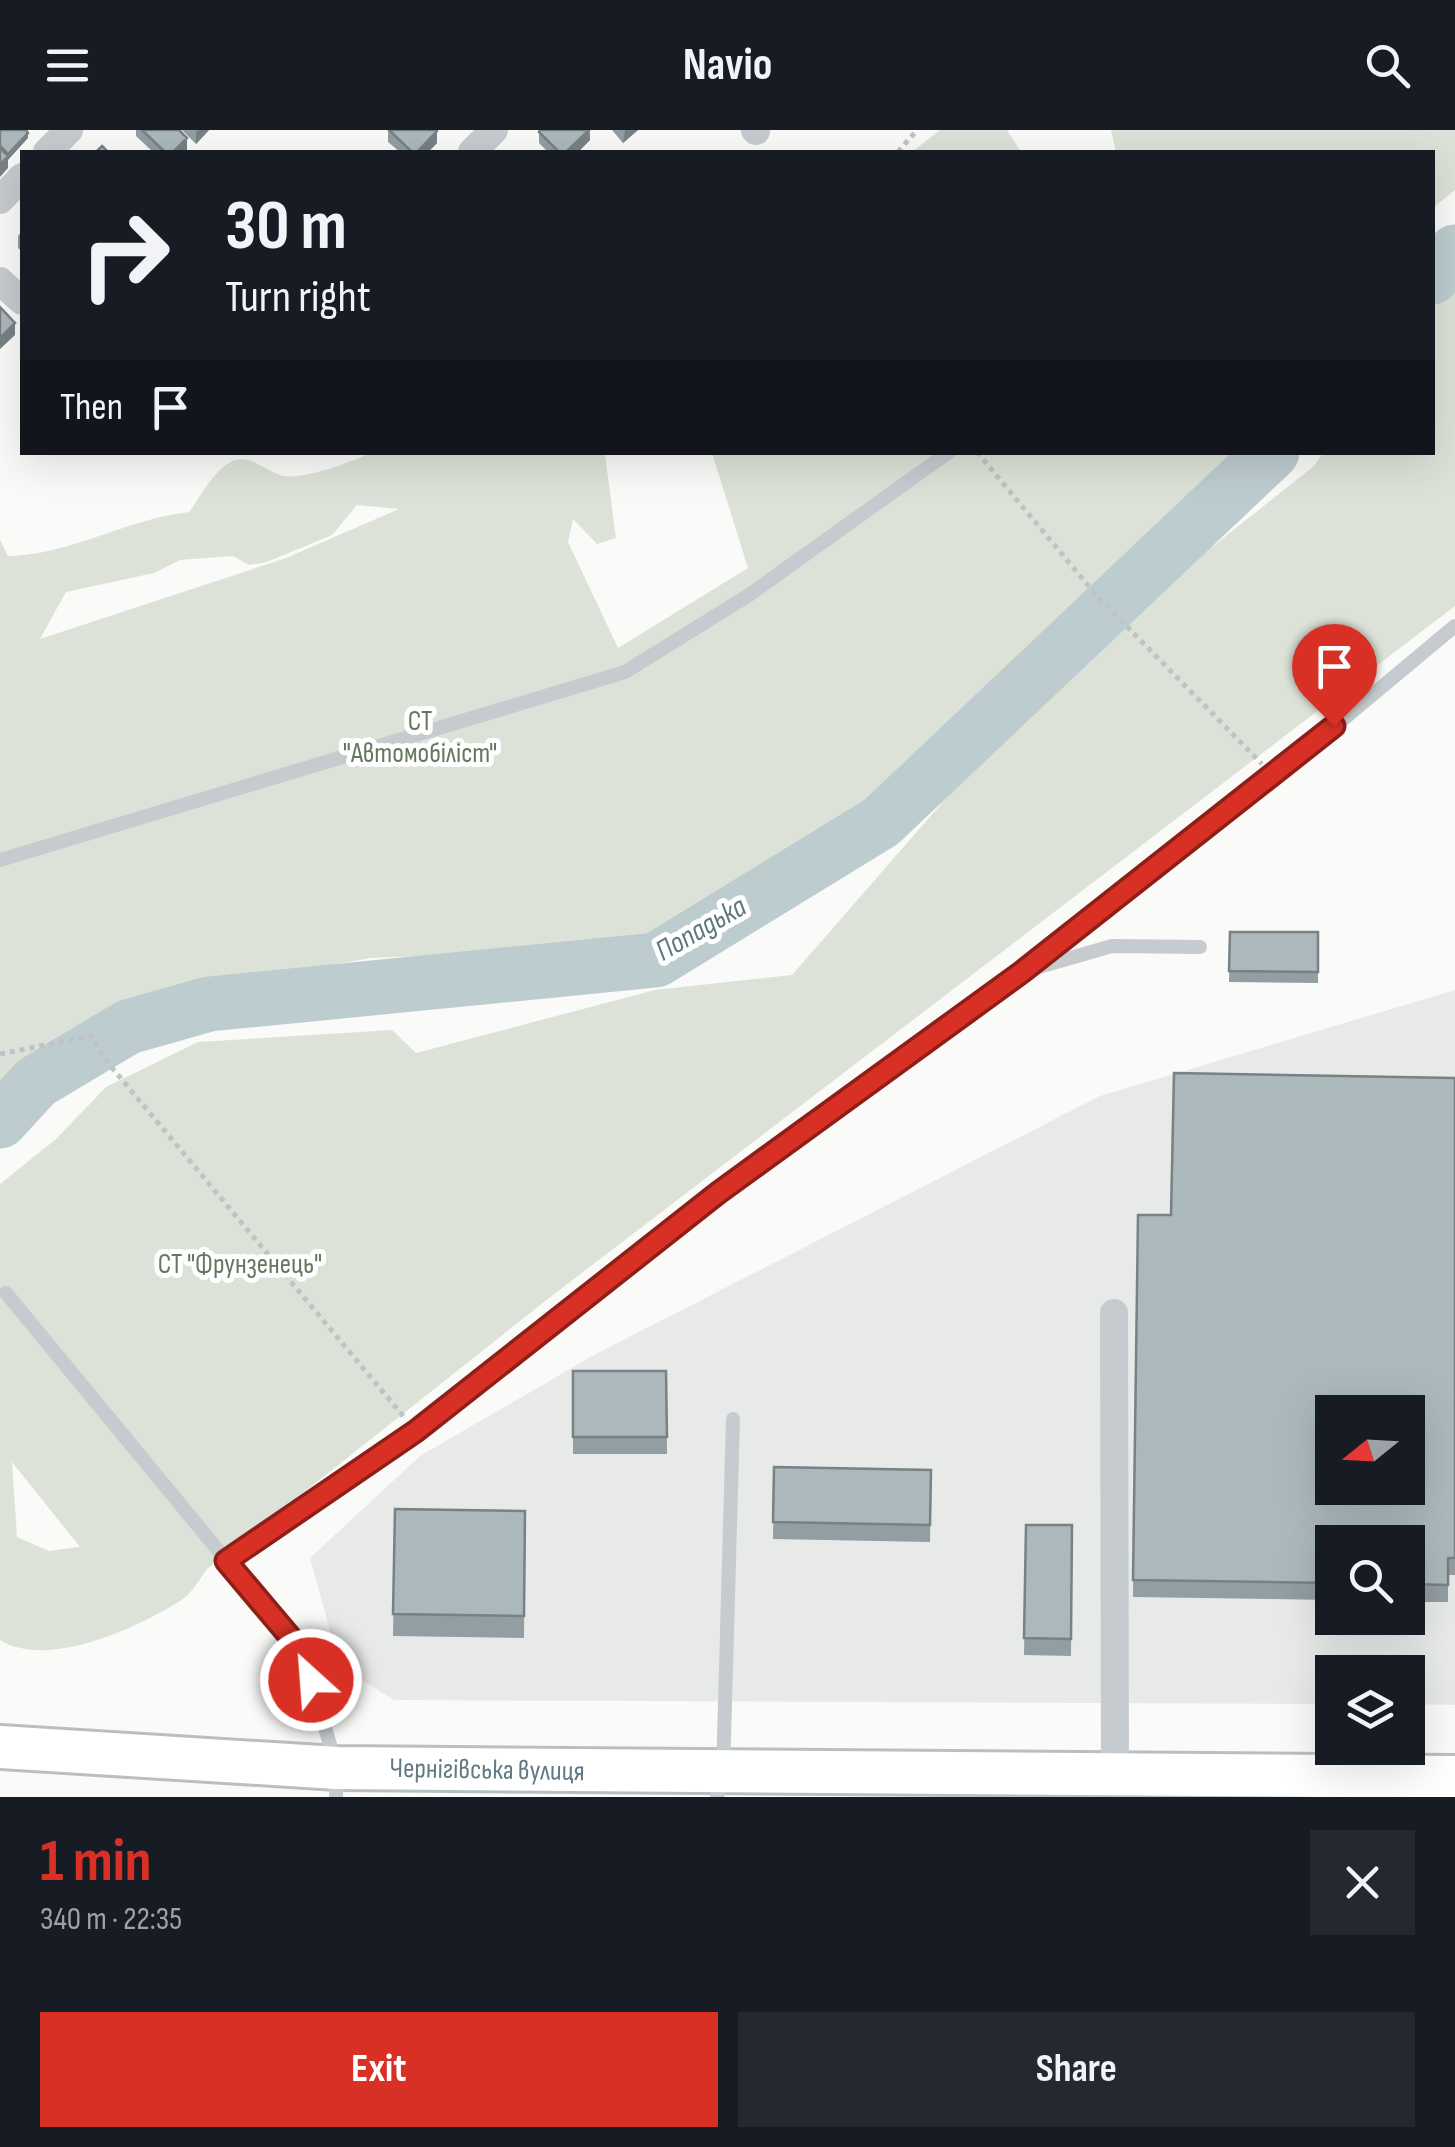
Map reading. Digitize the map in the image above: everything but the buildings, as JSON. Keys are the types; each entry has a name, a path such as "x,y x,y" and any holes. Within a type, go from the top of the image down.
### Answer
{"main road":[{"name":"Чернігівська вулиця","path":"0,1747 337,1783 535,1778 720,1786 997,1782 1115,1772 1370,1787 1455,1777"}],"street":[{"path":"48,150 69,130"},
{"path":"474,150 494,130"},
{"path":"0,200 20,179"},
{"path":"0,280 20,300"},
{"path":"1114,1312 1115,1772"}],"lane":[{"path":"0,860 626,672 748,595 945,455"},
{"path":"226,1561 416,1431 718,1193 1022,972 1274,777 1455,626"},
{"path":"1022,972 1112,946 1200,947"},
{"path":"6,1292 302,1651 337,1783"},
{"path":"720,1786 733,1419"}],"path":[{"path":"900,150 916,130"},
{"path":"980,455 1096,596 1274,777"},
{"path":"0,1054 91,1036 103,1056 416,1431"}],"shaded area":[{"path":"1455,990 1455,1705 1425,1704 1425,1655 1315,1655 1315,1704 394,1700 340,1667 310,1558 420,1456 594,1355 1100,1096"}],"green space":[{"path":"940,130 1007,130 1020,150 915,150"},
{"path":"1111,130 1455,130 1455,190 1435,206 1435,150 1116,150"},
{"name":"СТ \"Фрунзенець\"","path":"1455,268 1455,606 549,1298 207,1569 183,1599 119,1632 68,1648 20,1648 0,1640 0,1184 56,1139 106,1087 198,1042 392,1030 416,1053 655,990 792,975 982,757 1081,651 1314,466 1322,455 1435,455 1435,291","holes":["12,1462 80,1547 49,1551 17,1537"]},
{"name":"СТ \"Автомобіліст\"","path":"365,455 605,455 616,538 597,544 573,519 568,542 618,648 748,568 713,455 1238,455 1118,581 867,808 642,948 371,958 124,1001 0,1093 0,540 8,556 31,554 189,512 215,475 236,460 253,462 280,475 300,476","holes":["357,505 399,509 286,558 40,639 66,592 154,573 180,560 233,556 249,565 267,562 332,535"]}],"waterway":[{"name":"Попадька","path":"1435,274 1455,252"},
{"name":"Попадька","path":"0,1121 36,1082 128,1027 209,1004 656,960 881,822 1269,455"}],"route":[{"path":"311,1680 302,1651 226,1561 416,1431 718,1193 1022,972 1334,726"}]}
